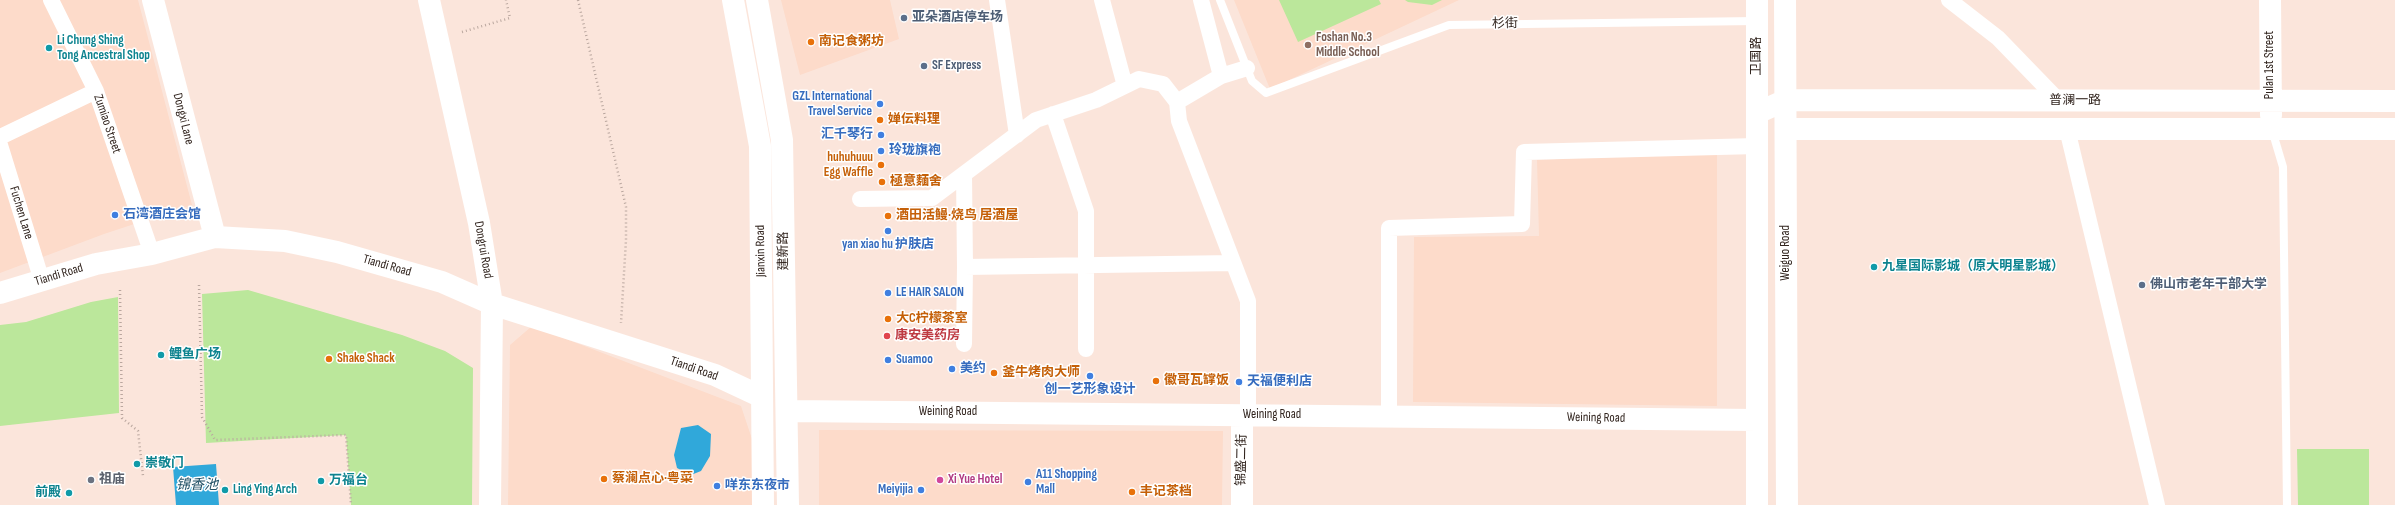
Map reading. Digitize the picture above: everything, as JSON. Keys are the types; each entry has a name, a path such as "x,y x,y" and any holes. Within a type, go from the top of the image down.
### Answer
{"main road":[{"name":"Dongxi Lane","path":"153,0 215,237"},
{"name":"Dongrui Road","path":"429,0 479,223 492,304 490,505"},
{"name":"Jianxin Road","path":"733,0 760,146 763,505"},
{"name":"建新路","path":"757,0 782,140 788,411 788,505"},
{"name":"Weiguo Road","path":"1785,0 1787,505"},
{"name":"Pulan 1st Street","path":"2270,0 2270,101 2272,129"},
{"name":"卫国路","path":"1757,11 1757,505"},
{"name":"普澜一路","path":"1757,113 1786,100 2395,101"},
{"path":"1757,113 1786,129 2395,129"},
{"name":"Tiandi Road","path":"0,293 96,264 152,254 215,237 285,241 337,252 442,282 492,304 715,375 762,397"},
{"name":"Weining Road","path":"788,411 1757,420"},
{"name":"锦盛二街","path":"1242,505 1245,415"}],"street":[{"name":"Zumiao Street","path":"51,0 96,90 152,254"},
{"path":"997,0 1017,135"},
{"path":"1102,0 1125,86"},
{"path":"1201,0 1221,76"},
{"path":"1949,0 1998,38 2059,101"},
{"path":"1177,102 1221,76 1247,68"},
{"path":"860,199 932,198 1036,120 1096,100 1139,79 1163,84 1177,102 1179,121 1248,301 1245,415"},
{"path":"0,137 96,90"},
{"path":"1053,114 1086,212 1088,265 1086,349"},
{"path":"2067,129 2157,505"},
{"name":"Fuchen Lane","path":"0,145 42,281"},
{"path":"1389,416 1390,228 1522,224 1524,152 1757,146"},
{"path":"964,174 964,344"},
{"path":"965,267 1233,263"}],"lane":[{"path":"1220,0 1247,68"},
{"name":"杉街","path":"1247,68 1252,81 1266,94 1449,25 1757,11"},
{"path":"2272,129 2283,167 2287,505"}],"path":[{"path":"462,32 510,18 506,0"},
{"path":"578,0 626,207 626,240 621,323"},
{"path":"199,285 202,417 215,440 346,435 351,505"},
{"path":"120,290 122,418 138,432 143,476"}],"shaded area":[{"path":"0,0 138,0 192,205 104,234 0,273"},
{"path":"781,0 890,0 899,39 800,75"},
{"name":"Foshan No.3 Middle School","path":"1234,0 1459,0 1270,89"},
{"path":"1717,152 1717,406 1413,402 1414,237 1539,236 1537,160"},
{"path":"532,326 741,406 754,445 754,505 508,505 510,345"},
{"path":"819,430 1223,431 1222,505 819,505"}],"green space":[{"path":"1279,0 1379,0 1381,4 1298,42"},
{"path":"1405,0 1442,0 1432,5 1408,2"},
{"path":"248,290 402,335 445,351 473,368 472,505 351,505 346,435 206,443 202,294"},
{"path":"118,297 119,413 0,426 0,325 26,322 91,302"},
{"path":"2297,449 2369,449 2369,505 2298,505"}],"water":[{"path":"698,425 711,434 710,456 701,471 691,475 677,468 674,455 681,428"},
{"name":"锦香池","path":"216,464 219,505 176,505 173,467"}],"place":[{"name":"亚朵酒店停车场","path":"904,18"},
{"name":"南记食粥坊","path":"811,42"},
{"name":"Foshan No.3 Middle School","path":"1308,45"},
{"name":"Li Chung Shing Tong Ancestral Shop","path":"49,48"},
{"name":"SF Express","path":"924,66"},
{"name":"GZL International Travel Service","path":"880,104"},
{"name":"婵伝料理","path":"880,120"},
{"name":"汇千琴行","path":"881,135"},
{"name":"玲珑旗袍","path":"881,151"},
{"name":"huhuhuuu Egg Waffle","path":"881,165"},
{"name":"極意麵舍","path":"882,182"},
{"name":"石湾酒庄会馆","path":"115,215"},
{"name":"酒田活鳗·烧鸟 居酒屋","path":"888,216"},
{"name":"yan xiao hu 护肤店","path":"888,231"},
{"name":"九星国际影城（原大明星影城）","path":"1874,267"},
{"name":"佛山市老年干部大学","path":"2142,285"},
{"name":"LE HAIR SALON","path":"888,293"},
{"name":"大C柠檬茶室","path":"888,319"},
{"name":"康安美药房","path":"887,336"},
{"name":"鲤鱼广场","path":"161,355"},
{"name":"Shake Shack","path":"329,359"},
{"name":"Suamoo","path":"888,360"},
{"name":"美约","path":"952,369"},
{"name":"釜牛烤肉大师","path":"994,373"},
{"name":"创一艺形象设计","path":"1090,376"},
{"name":"徽哥瓦罉饭","path":"1156,381"},
{"name":"天福便利店","path":"1239,382"},
{"name":"崇敬门","path":"137,464"},
{"name":"蔡澜点心·粤菜","path":"604,479"},
{"name":"祖庙","path":"91,480"},
{"name":"Xi Yue Hotel","path":"940,480"},
{"name":"万福台","path":"321,481"},
{"name":"A11 Shopping Mall","path":"1028,482"},
{"name":"咩东东夜市","path":"717,486"},
{"name":"Ling Ying Arch","path":"225,490"},
{"name":"Meiyijia","path":"921,490"},
{"name":"丰记茶档","path":"1132,492"},
{"name":"前殿","path":"69,493"}]}
